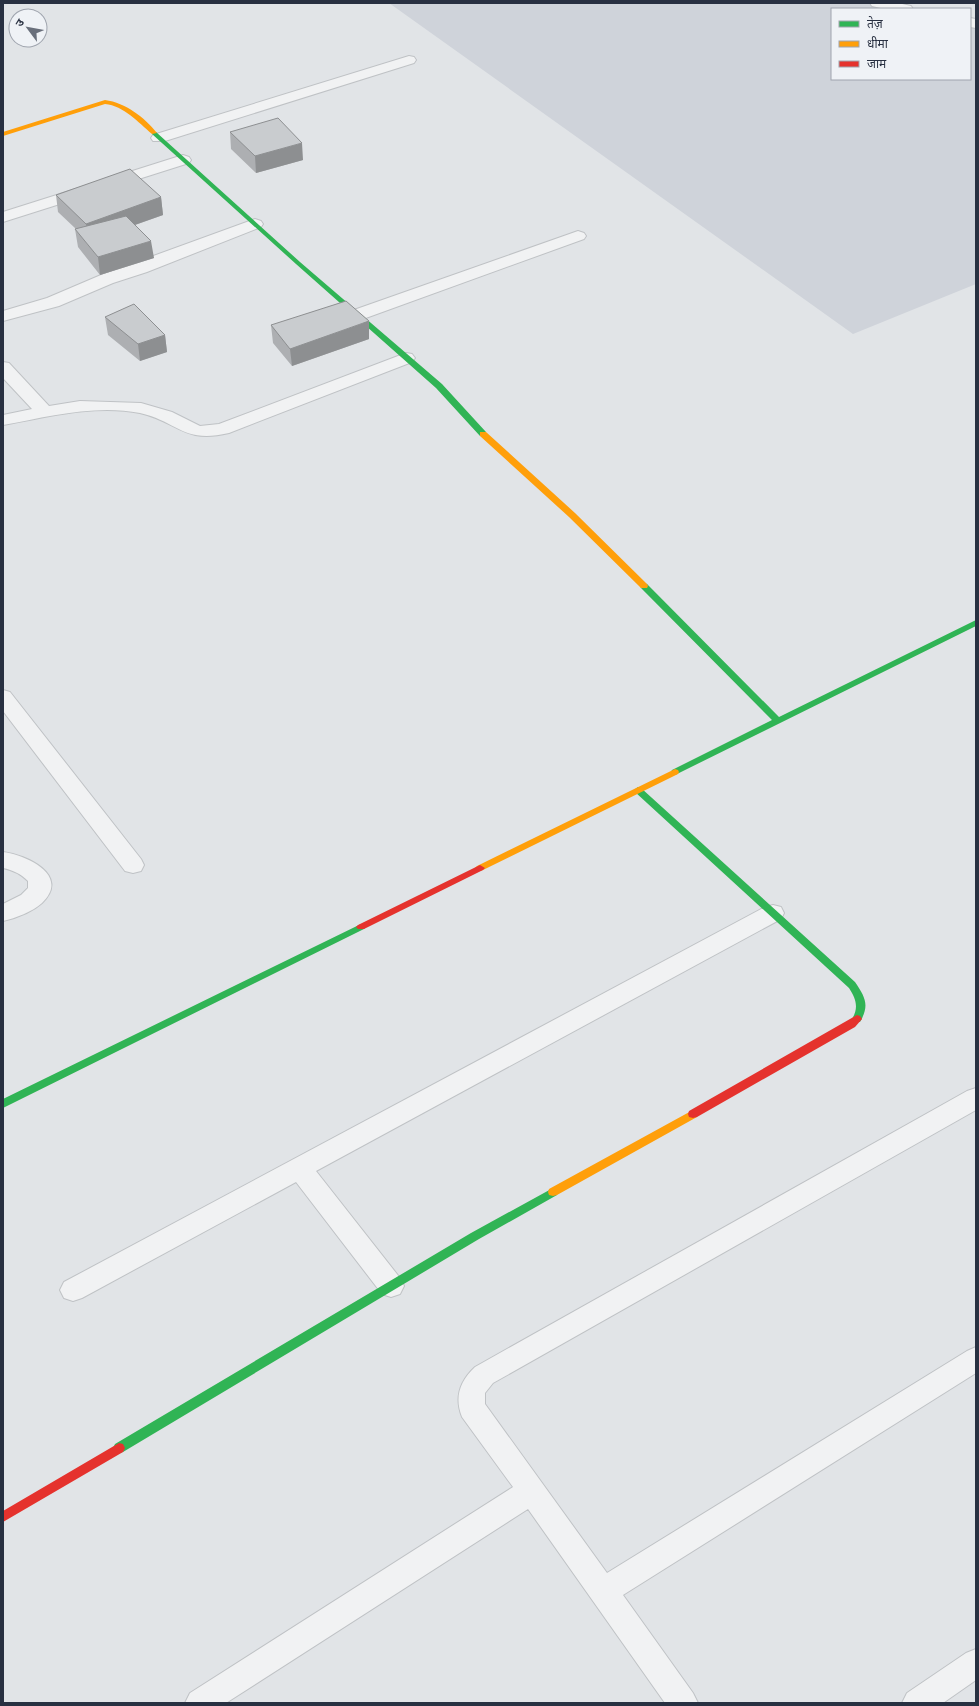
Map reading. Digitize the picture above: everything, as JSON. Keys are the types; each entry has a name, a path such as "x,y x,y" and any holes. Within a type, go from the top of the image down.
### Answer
{"street":[{"path":"877,3 901,8"},
{"path":"159,138 409,60"},
{"path":"3,134 105,102 111,102 121,106 439,386 477,429 572,515 669,610 778,721"},
{"path":"3,217 183,160"},
{"path":"3,316 53,302 107,279 141,268 255,224"},
{"path":"357,314 578,236"},
{"path":"3,420 80,406 112,406 141,408 166,416 188,428 207,432 241,423 406,358"},
{"path":"3,367 44,412"},
{"path":"3,1104 976,623"},
{"path":"3,697 133,865"},
{"path":"3,1517 475,1236 852,1024 860,1017 863,1007 861,996 852,985 638,790"},
{"path":"3,860 13,861 27,866 38,878 39,888 36,896 28,902 3,913"},
{"path":"73,1290 773,913"},
{"path":"683,1703 472,1408 470,1396 474,1385 484,1375 976,1098"},
{"path":"298,1168 391,1286"},
{"path":"603,1591 976,1358"},
{"path":"200,1703 531,1491"},
{"path":"917,1703 976,1663"}],"shaded area":[{"path":"389,3 883,3 909,8 831,8 831,80 971,80 971,20 976,21 976,284 853,334"}],"building":[{"path":"278,118 302,143 255,156 230,132"},
{"path":"130,169 161,197 86,224 56,195"},
{"path":"126,216 151,241 98,257 75,229"},
{"path":"346,301 369,321 290,349 271,325"},
{"path":"134,304 165,335 138,344 105,317"}],"traffic: fast":[{"path":"154,133 298,263 439,386 483,434"},
{"path":"644,586 778,721"},
{"path":"675,772 976,623"},
{"path":"638,790 852,985 861,1002 861,1010 857,1019"},
{"path":"3,1104 361,927"},
{"path":"119,1448 475,1236 553,1192"}],"traffic: slow":[{"path":"3,134 105,102 118,105 125,109 138,118 154,133"},
{"path":"483,434 572,515 644,586"},
{"path":"480,868 675,772"},
{"path":"553,1192 693,1114"}],"traffic: jam":[{"path":"361,927 480,868"},
{"path":"693,1114 852,1024 857,1019"},
{"path":"3,1517 119,1448"}]}
